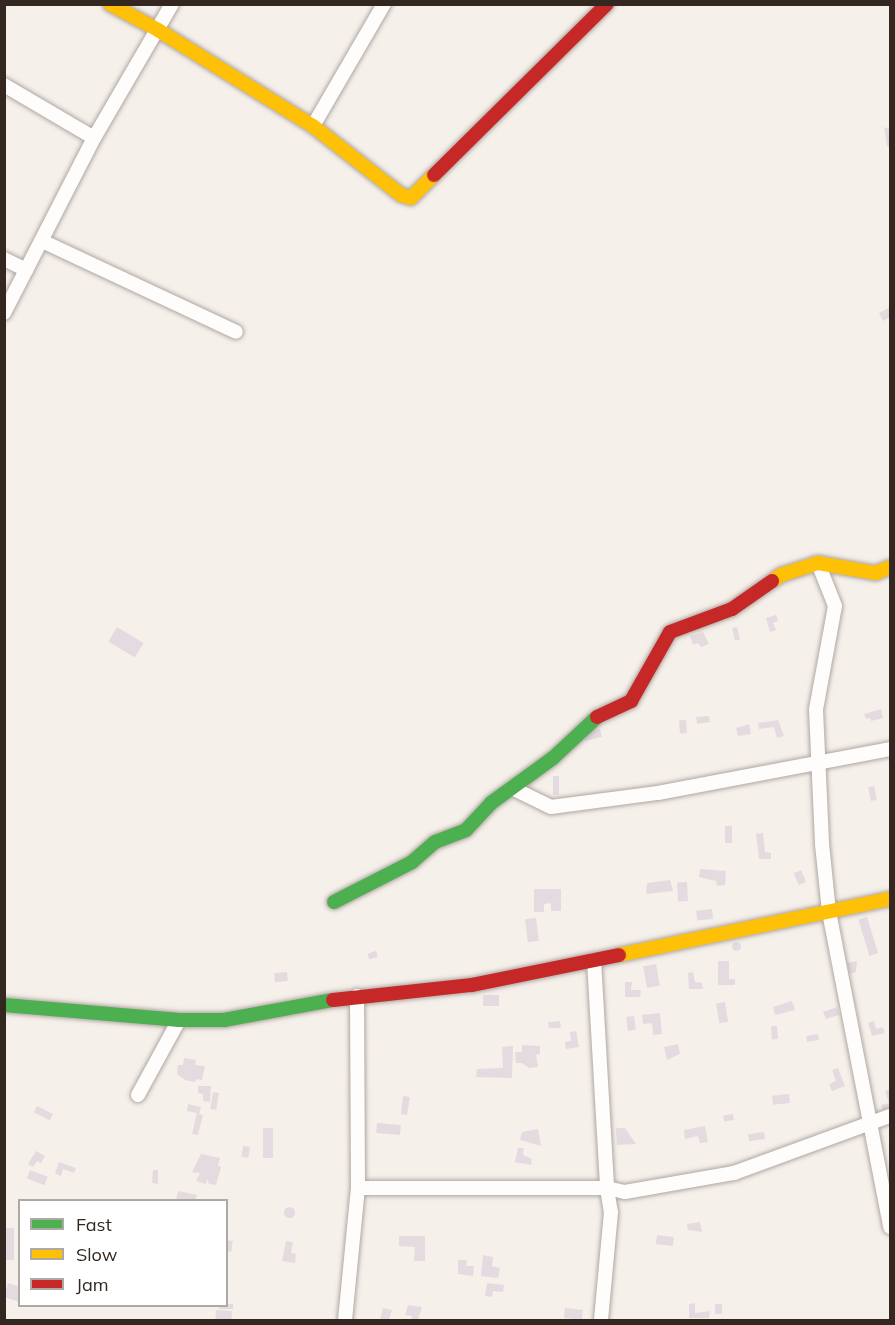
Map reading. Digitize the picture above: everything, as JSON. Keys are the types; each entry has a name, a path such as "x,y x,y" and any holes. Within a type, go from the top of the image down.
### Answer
{"street":[{"path":"110,4 158,30 313,126 401,195 411,198 607,4"},
{"path":"4,313 94,138 172,4"},
{"path":"313,126 384,4"},
{"path":"4,85 94,138"},
{"path":"42,241 236,332"},
{"path":"4,259 27,270"},
{"path":"818,563 835,606 816,710 822,844 829,912 891,1227"},
{"path":"334,902 412,862 435,842 466,830 491,803 553,758 592,719 631,701 670,632 732,609 781,575 818,563 876,573 891,567"},
{"path":"512,788 551,807 658,793 891,749"},
{"path":"4,1005 179,1020 224,1020 357,996 472,985 890,900"},
{"path":"594,960 607,1188 611,1212 601,1320"},
{"path":"345,1320 358,1188 357,996"},
{"path":"138,1095 179,1020"},
{"path":"358,1188 607,1188 625,1192 734,1173 891,1116"}],"building":[{"path":"884,127 890,129 890,148 887,146"},
{"path":"890,307 890,317 883,321 879,313"},
{"path":"776,615 778,621 773,623 776,630 770,632 766,618"},
{"path":"117,627 144,643 135,658 108,642"},
{"path":"737,627 740,640 735,641 732,628"},
{"path":"703,632 709,644 701,647 698,643 693,645 690,636"},
{"path":"881,709 883,718 871,721 870,718 866,719 864,714"},
{"path":"709,716 710,722 697,724 696,717"},
{"path":"679,720 686,720 687,733 680,733"},
{"path":"778,720 784,736 777,738 774,727 759,729 758,723"},
{"path":"749,724 751,734 738,736 736,728"},
{"path":"600,729 602,737 585,741 584,733"},
{"path":"553,776 559,776 559,795 553,795"},
{"path":"874,786 877,800 871,801 868,787"},
{"path":"725,826 732,826 732,843 725,843"},
{"path":"763,833 765,852 771,853 771,859 759,859 756,834"},
{"path":"700,869 726,871 725,885 717,886 716,881 699,877"},
{"path":"801,870 806,882 799,885 794,873"},
{"path":"670,880 673,891 646,894 647,883"},
{"path":"687,882 688,901 678,901 677,883"},
{"path":"534,889 561,889 561,911 551,911 551,903 544,904 544,912 534,912"},
{"path":"712,909 713,919 697,921 696,911"},
{"path":"867,917 878,953 870,956 858,920"},
{"path":"536,918 539,941 528,942 525,919"},
{"path":"736,942 740,946 736,950 732,946"},
{"path":"376,951 378,957 369,959 367,954"},
{"path":"718,961 729,961 729,979 735,979 735,985 718,985"},
{"path":"857,961 856,972 850,974 847,963"},
{"path":"656,964 660,986 647,988 643,966"},
{"path":"287,972 288,981 275,982 274,973"},
{"path":"693,972 695,982 702,983 703,989 689,989 688,973"},
{"path":"625,982 632,982 631,990 641,990 640,997 625,997"},
{"path":"483,995 499,995 499,1006 483,1006"},
{"path":"792,1001 795,1010 775,1015 773,1007"},
{"path":"725,1002 728,1022 719,1023 716,1003"},
{"path":"837,1007 839,1015 826,1019 823,1012"},
{"path":"660,1013 662,1034 653,1035 652,1023 643,1024 642,1015"},
{"path":"634,1016 636,1030 628,1031 626,1017"},
{"path":"560,1021 561,1028 549,1028 548,1022"},
{"path":"874,1021 876,1029 883,1027 885,1033 872,1036 868,1023"},
{"path":"771,1026 777,1026 778,1039 772,1039"},
{"path":"576,1031 579,1047 566,1049 565,1042 571,1041 570,1032"},
{"path":"818,1034 819,1040 807,1042 806,1036"},
{"path":"678,1044 680,1054 667,1060 664,1047"},
{"path":"522,1045 540,1046 540,1054 536,1055 538,1067 529,1068 522,1063 516,1063 515,1052 522,1052"},
{"path":"513,1046 512,1078 476,1077 477,1069 503,1068 502,1047"},
{"path":"184,1058 196,1060 195,1065 205,1066 202,1080 196,1079 195,1082 185,1080 177,1074 178,1065 183,1065"},
{"path":"838,1068 845,1086 832,1091 829,1084 836,1081 832,1070"},
{"path":"198,1086 211,1086 210,1102 203,1101 203,1094 198,1093"},
{"path":"890,1089 890,1111 884,1113 881,1105 889,1103 885,1091"},
{"path":"213,1092 219,1093 216,1110 210,1109"},
{"path":"789,1094 790,1103 773,1105 772,1096"},
{"path":"403,1096 410,1097 407,1115 401,1114"},
{"path":"188,1104 201,1107 199,1114 203,1115 198,1135 192,1134 197,1113 187,1111"},
{"path":"37,1106 53,1114 50,1120 34,1112"},
{"path":"733,1114 734,1120 724,1121 723,1116"},
{"path":"377,1123 401,1125 400,1135 376,1133"},
{"path":"705,1126 708,1142 700,1143 698,1136 685,1139 684,1130"},
{"path":"263,1128 273,1128 273,1158 263,1158"},
{"path":"616,1128 625,1128 636,1144 617,1145"},
{"path":"538,1129 541,1146 520,1140 522,1132"},
{"path":"764,1132 765,1139 749,1141 748,1134"},
{"path":"243,1146 250,1147 248,1158 241,1157"},
{"path":"518,1148 524,1148 523,1155 532,1159 531,1165 515,1162"},
{"path":"36,1151 45,1156 41,1163 37,1161 33,1167 28,1164"},
{"path":"201,1154 220,1158 218,1166 221,1167 216,1185 209,1184 207,1179 206,1184 196,1181 200,1173 192,1172"},
{"path":"59,1162 76,1168 74,1173 63,1169 61,1176 55,1174"},
{"path":"30,1170 48,1177 45,1185 27,1178"},
{"path":"153,1170 158,1170 158,1184 152,1183"},
{"path":"178,1191 197,1195 195,1199 176,1199"},
{"path":"289,1207 293,1208 293,1216 289,1217 285,1216 284,1212 285,1208"},
{"path":"700,1222 702,1232 688,1230 687,1224"},
{"path":"4,1228 14,1228 14,1260 6,1260"},
{"path":"657,1235 674,1237 673,1246 656,1244"},
{"path":"399,1236 425,1236 425,1261 414,1261 415,1247 399,1246"},
{"path":"228,1240 233,1241 231,1252 228,1251"},
{"path":"286,1241 293,1242 291,1253 296,1254 295,1263 282,1261"},
{"path":"483,1255 493,1257 492,1266 500,1268 498,1278 481,1276"},
{"path":"458,1260 467,1260 466,1266 474,1266 473,1276 458,1274"},
{"path":"8,1283 18,1286 18,1301 4,1297"},
{"path":"487,1283 504,1285 503,1292 493,1291 492,1297 485,1296"},
{"path":"695,1303 695,1313 710,1311 709,1318 689,1318 689,1304"},
{"path":"228,1304 233,1304 233,1309 219,1309 220,1307 228,1307"},
{"path":"715,1304 722,1304 722,1314 715,1314"},
{"path":"408,1305 422,1307 418,1320 411,1320 412,1316 405,1315"},
{"path":"383,1308 392,1310 389,1320 380,1320"},
{"path":"565,1308 583,1310 582,1320 564,1318"},
{"path":"216,1310 232,1311 231,1320 215,1319"}],"traffic: fast":[{"path":"334,902 412,862 435,842 466,830 491,803 553,758 597,717"},
{"path":"4,1005 179,1020 224,1020 333,1000"}],"traffic: slow":[{"path":"110,4 158,30 313,126 401,195 411,198 434,175"},
{"path":"772,581 781,575 818,563 876,573 890,567"},
{"path":"619,955 890,899"}],"traffic: jam":[{"path":"434,175 607,4"},
{"path":"597,717 631,701 670,632 732,609 772,581"},
{"path":"333,1000 472,985 619,955"}]}
